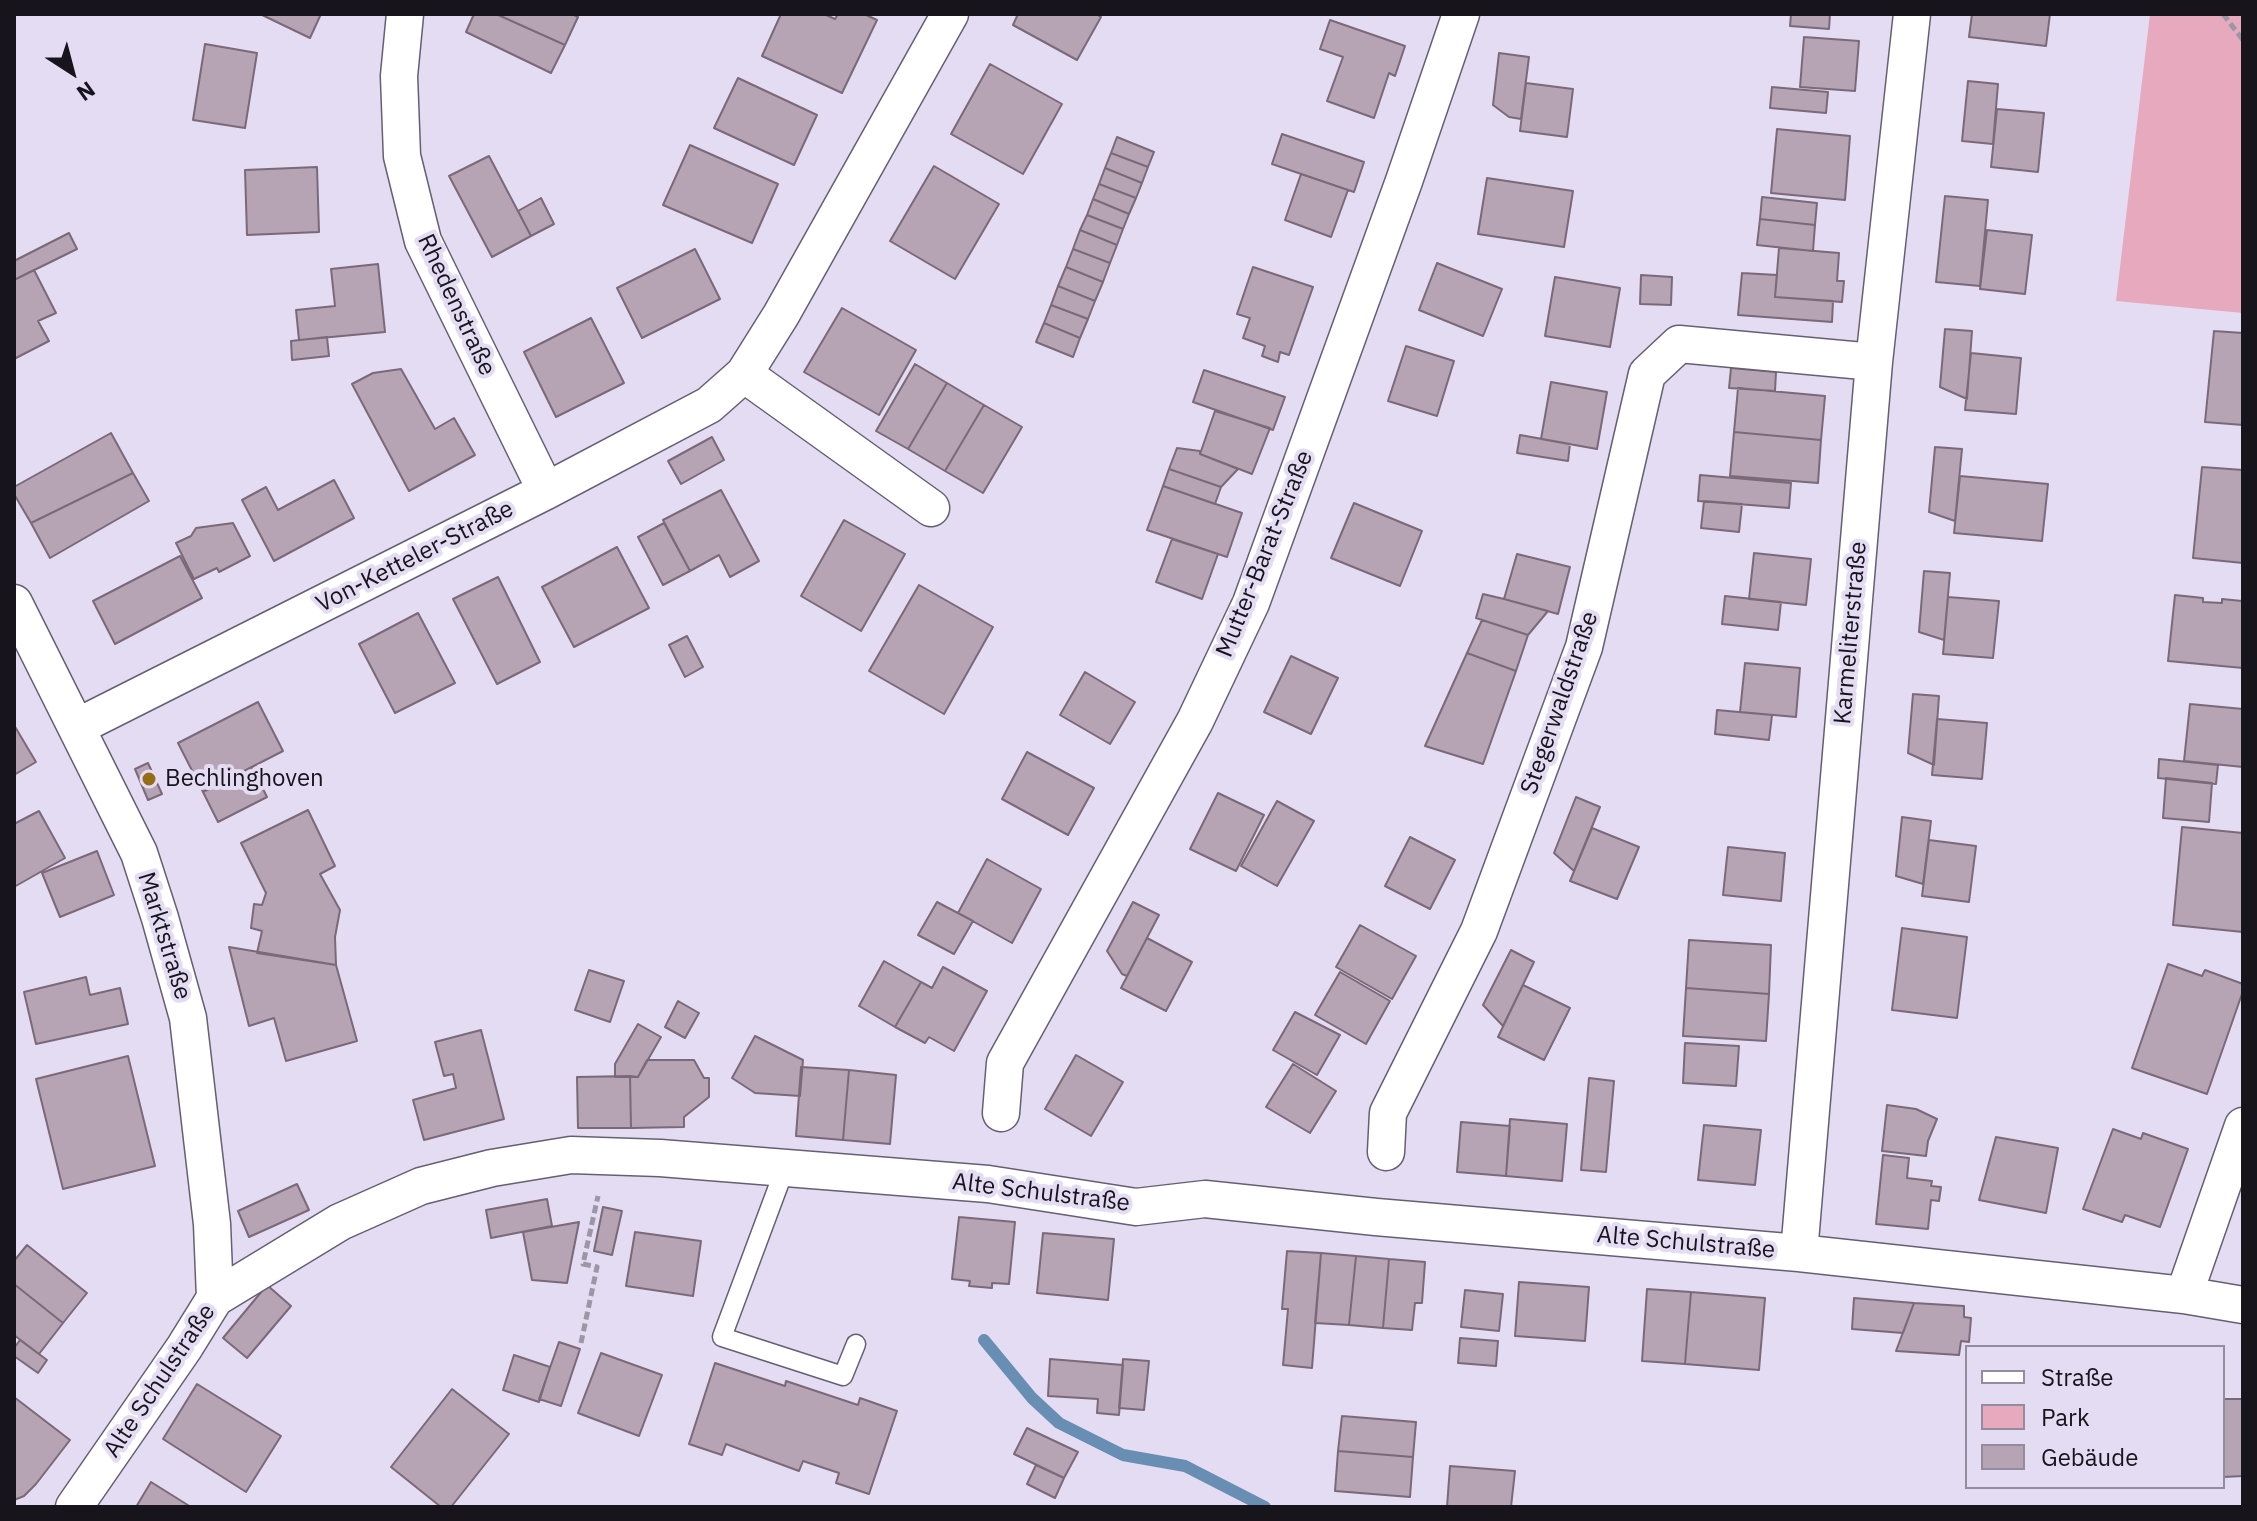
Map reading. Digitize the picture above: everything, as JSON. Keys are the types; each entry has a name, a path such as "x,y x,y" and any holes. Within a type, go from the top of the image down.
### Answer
{"street":[{"name":"Rhedenstraße","path":"405,14 399,76 402,156 423,241 546,491"},
{"name":"Von-Ketteler-Straße","path":"77,727 546,491 709,405 744,374 781,315 950,14"},
{"name":"Mutter-Barat-Straße","path":"1001,1113 1005,1063 1195,721 1251,603 1399,196 1461,14"},
{"name":"Karmeliterstraße","path":"1799,1253 1874,362 1912,14"},
{"name":"Stegerwaldstraße","path":"1386,1152 1388,1113 1479,931 1584,647 1647,374 1679,344 1874,362"},
{"path":"744,374 931,508"},
{"name":"Marktstraße","path":"14,603 139,853 188,1018 212,1224 215,1298"},
{"path":"2184,1295 2243,1126"},
{"name":"Alte Schulstraße","path":"74,1507 215,1298 340,1222 421,1186 492,1168 571,1155 988,1184 1136,1207 1205,1199 1376,1217 1799,1253 2184,1295 2243,1305"}],"lane":[{"path":"785,1168 722,1337 843,1376 856,1344"}],"path":[{"path":"2223,14 2243,40"},
{"path":"581,1343 597,1267 583,1264 606,1156"}],"green space":[{"path":"2150,14 2243,14 2243,313 2116,301"}],"building":[{"path":"260,14 321,14 310,38"},
{"path":"474,14 496,14 565,45 551,73 466,32"},
{"path":"496,14 572,14 578,17 565,45"},
{"path":"781,14 824,14 835,19 838,14 864,14 877,20 842,93 762,56"},
{"path":"1018,14 1096,14 1101,17 1077,60 1013,25"},
{"path":"1791,14 1830,14 1829,29 1790,26"},
{"path":"1972,14 2050,14 2046,46 1969,37"},
{"path":"1330,20 1405,46 1395,76 1389,73 1374,118 1327,101 1343,57 1320,49"},
{"path":"1804,37 1859,41 1855,91 1800,87"},
{"path":"205,44 257,53 245,128 193,120"},
{"path":"1499,53 1529,57 1521,119 1509,117 1493,105"},
{"path":"990,64 1062,104 1023,174 951,134"},
{"path":"738,78 817,115 794,165 714,128"},
{"path":"1968,81 1998,84 1993,144 1962,141"},
{"path":"1526,83 1573,89 1567,137 1520,131"},
{"path":"1772,87 1828,92 1826,113 1770,108"},
{"path":"1997,109 2044,113 2038,172 1991,167"},
{"path":"1777,129 1850,136 1845,200 1771,193"},
{"path":"1282,134 1364,162 1354,192 1272,164"},
{"path":"1117,137 1154,152 1148,167 1111,153"},
{"path":"690,145 778,184 752,243 663,205"},
{"path":"1111,153 1148,167 1142,183 1105,168"},
{"path":"489,156 531,236 492,257 449,176"},
{"path":"934,166 999,204 955,279 890,241"},
{"path":"317,167 319,232 247,235 245,170"},
{"path":"1105,168 1142,183 1136,198 1099,184"},
{"path":"1301,174 1348,190 1331,237 1285,220"},
{"path":"1487,178 1573,191 1564,247 1478,234"},
{"path":"1099,184 1136,198 1129,214 1093,199"},
{"path":"1945,196 1988,200 1980,286 1936,282"},
{"path":"1762,197 1817,203 1815,225 1760,219"},
{"path":"541,198 554,224 531,236 518,211"},
{"path":"1093,199 1129,214 1123,229 1087,215"},
{"path":"1087,215 1123,229 1117,245 1080,230"},
{"path":"1760,219 1815,225 1813,251 1757,245"},
{"path":"1080,230 1117,245 1110,263 1073,249"},
{"path":"1987,230 2032,235 2025,294 1980,289"},
{"path":"69,233 77,249 14,280 14,261"},
{"path":"1779,248 1839,253 1837,281 1844,281 1842,302 1775,297"},
{"path":"695,249 720,299 642,338 617,288"},
{"path":"1073,249 1110,263 1103,282 1066,267"},
{"path":"1437,263 1502,289 1483,336 1419,310"},
{"path":"378,264 385,332 299,340 296,310 335,306 331,269"},
{"path":"1066,267 1103,282 1095,301 1058,286"},
{"path":"1253,267 1313,287 1289,355 1280,352 1278,362 1262,356 1265,346 1243,338 1250,318 1237,314"},
{"path":"34,270 56,313 38,321 49,341 14,359 14,280"},
{"path":"1742,273 1777,275 1775,297 1833,301 1832,322 1738,315"},
{"path":"1641,275 1672,277 1671,305 1640,304"},
{"path":"1555,277 1620,288 1610,347 1545,336"},
{"path":"1058,286 1095,301 1088,319 1051,305"},
{"path":"1051,305 1088,319 1080,338 1044,323"},
{"path":"842,308 916,350 879,415 804,372"},
{"path":"591,318 624,383 556,417 524,352"},
{"path":"1044,323 1080,338 1073,357 1036,342"},
{"path":"1945,329 1972,331 1967,399 1940,387"},
{"path":"2214,331 2243,333 2243,425 2205,422"},
{"path":"327,337 329,356 292,360 291,341"},
{"path":"1406,346 1454,361 1437,416 1388,401"},
{"path":"1971,353 2021,358 2016,414 1965,410"},
{"path":"915,364 947,383 908,449 876,431"},
{"path":"1731,368 1776,372 1775,391 1729,388"},
{"path":"401,369 435,429 454,418 475,455 409,491 352,384 373,373"},
{"path":"1204,370 1285,397 1273,430 1193,402"},
{"path":"1551,382 1607,392 1597,449 1541,439"},
{"path":"947,383 984,405 945,471 908,449"},
{"path":"1738,388 1825,396 1821,440 1734,432"},
{"path":"984,405 1022,427 983,493 945,471"},
{"path":"1215,411 1270,428 1252,474 1200,454"},
{"path":"1734,432 1821,440 1818,483 1730,476"},
{"path":"111,433 133,473 31,523 14,494 14,487"},
{"path":"1520,435 1570,444 1568,461 1517,453"},
{"path":"712,437 724,460 681,484 668,461"},
{"path":"1935,447 1962,449 1955,521 1929,512"},
{"path":"1177,448 1200,451 1200,454 1238,469 1221,487 1169,469"},
{"path":"2202,467 2243,470 2243,563 2193,558"},
{"path":"1169,469 1221,487 1215,504 1163,486"},
{"path":"133,473 149,501 50,558 31,523"},
{"path":"1700,475 1791,483 1789,508 1698,501"},
{"path":"1960,476 2048,484 2042,541 1954,533"},
{"path":"334,480 354,518 274,561 242,500 266,487 278,510"},
{"path":"1163,486 1242,513 1227,557 1147,530"},
{"path":"721,490 759,561 730,577 719,555 690,571 663,520"},
{"path":"1704,501 1742,504 1739,532 1701,528"},
{"path":"1354,503 1422,531 1400,586 1331,558"},
{"path":"844,520 905,554 861,631 801,596"},
{"path":"233,523 250,556 219,572 217,568 194,579 176,543 191,536 196,528"},
{"path":"664,523 690,571 663,585 638,537"},
{"path":"1172,539 1218,554 1202,599 1156,582"},
{"path":"617,547 649,608 574,647 542,587"},
{"path":"1754,553 1811,559 1806,605 1749,599"},
{"path":"1517,554 1570,567 1558,614 1504,599"},
{"path":"180,556 202,598 115,644 93,601"},
{"path":"1924,571 1950,573 1944,640 1919,632"},
{"path":"498,577 540,662 497,684 453,599"},
{"path":"919,585 993,627 944,714 869,671"},
{"path":"1483,594 1548,611 1528,635 1476,618"},
{"path":"2175,595 2203,598 2203,602 2222,603 2222,599 2242,601 2243,668 2168,661"},
{"path":"1725,596 1781,602 1778,630 1722,624"},
{"path":"1948,597 1999,601 1993,658 1943,654"},
{"path":"418,613 455,683 395,713 359,644"},
{"path":"1482,620 1528,635 1516,671 1467,653"},
{"path":"687,636 703,667 685,677 669,645"},
{"path":"1467,653 1516,671 1483,764 1425,746"},
{"path":"1291,656 1338,678 1311,734 1264,712"},
{"path":"1745,663 1800,668 1796,717 1740,712"},
{"path":"1085,672 1135,702 1110,744 1060,715"},
{"path":"1913,694 1939,696 1934,765 1908,753"},
{"path":"258,702 283,751 203,792 178,743"},
{"path":"2190,704 2243,709 2243,767 2184,761"},
{"path":"1717,710 1772,715 1769,740 1715,734"},
{"path":"1937,719 1987,723 1982,779 1932,775"},
{"path":"14,725 36,762 14,775"},
{"path":"1027,752 1094,788 1068,835 1002,799"},
{"path":"2159,759 2218,765 2216,784 2158,778"},
{"path":"148,763 162,794 148,800 135,769"},
{"path":"252,767 267,797 218,822 203,792"},
{"path":"2166,778 2212,783 2209,822 2163,818"},
{"path":"1218,793 1264,815 1236,871 1190,849"},
{"path":"1576,797 1600,807 1574,871 1554,853"},
{"path":"1277,801 1314,821 1277,886 1241,866"},
{"path":"308,810 335,866 320,874 340,910 335,937 336,965 257,953 262,931 251,928 254,904 262,905 266,893 241,843"},
{"path":"39,811 65,858 14,887 14,824"},
{"path":"1902,817 1931,821 1923,884 1896,876"},
{"path":"2182,827 2243,833 2243,932 2173,925"},
{"path":"1592,828 1639,847 1617,899 1570,881"},
{"path":"1410,837 1455,860 1430,909 1385,886"},
{"path":"1929,840 1976,846 1969,902 1922,896"},
{"path":"1728,847 1785,853 1781,901 1723,895"},
{"path":"97,851 114,895 60,917 42,873"},
{"path":"987,859 1041,889 1012,943 958,913"},
{"path":"937,902 973,921 954,954 918,935"},
{"path":"1133,902 1159,915 1127,976 1122,974 1107,951"},
{"path":"1360,925 1416,956 1392,999 1336,967"},
{"path":"1902,928 1967,937 1957,1018 1892,1010"},
{"path":"1147,938 1192,962 1166,1011 1121,988"},
{"path":"1689,940 1771,945 1769,994 1686,988"},
{"path":"229,947 336,965 357,1041 286,1061 274,1018 249,1026"},
{"path":"1511,950 1534,962 1503,1026 1483,1005"},
{"path":"884,961 921,982 895,1027 859,1006"},
{"path":"2168,964 2202,976 2205,970 2243,984 2207,1094 2132,1068"},
{"path":"943,967 987,991 954,1051 929,1037 925,1043 895,1027 921,982 932,988"},
{"path":"589,970 624,981 610,1022 575,1010"},
{"path":"1340,972 1390,1001 1366,1044 1315,1015"},
{"path":"86,977 90,995 120,988 128,1024 36,1044 24,992"},
{"path":"1523,985 1570,1008 1544,1060 1498,1037"},
{"path":"1686,988 1769,994 1766,1041 1683,1036"},
{"path":"678,1001 699,1013 685,1038 665,1027"},
{"path":"1295,1012 1340,1035 1317,1075 1273,1050"},
{"path":"638,1024 661,1037 638,1077 615,1077 615,1064"},
{"path":"481,1030 504,1119 424,1140 413,1100 456,1088 453,1074 444,1076 435,1042"},
{"path":"755,1036 803,1060 800,1096 755,1093 732,1078"},
{"path":"1685,1043 1739,1046 1736,1086 1683,1083"},
{"path":"1076,1055 1123,1082 1091,1136 1045,1109"},
{"path":"128,1056 155,1166 63,1189 36,1079"},
{"path":"647,1060 694,1060 704,1078 709,1078 709,1097 684,1117 684,1127 631,1128 630,1076 638,1077"},
{"path":"1293,1064 1336,1091 1310,1133 1266,1107"},
{"path":"801,1067 849,1070 843,1140 796,1136"},
{"path":"849,1070 896,1075 890,1144 843,1140"},
{"path":"630,1076 631,1128 578,1128 577,1077"},
{"path":"1589,1078 1614,1081 1606,1172 1581,1170"},
{"path":"1887,1105 1916,1109 1937,1119 1926,1156 1882,1151"},
{"path":"1510,1119 1567,1124 1562,1181 1506,1176"},
{"path":"1461,1122 1510,1126 1506,1176 1457,1172"},
{"path":"1704,1125 1761,1130 1755,1185 1698,1180"},
{"path":"2113,1129 2141,1139 2143,1133 2188,1149 2160,1227 2125,1215 2122,1222 2083,1209"},
{"path":"1996,1137 2058,1148 2046,1213 1979,1200"},
{"path":"1883,1155 1909,1158 1907,1178 1932,1181 1931,1186 1941,1187 1939,1201 1931,1200 1928,1229 1876,1224"},
{"path":"297,1184 309,1210 249,1237 238,1211"},
{"path":"547,1199 552,1226 491,1238 486,1210"},
{"path":"603,1207 622,1211 612,1255 594,1251"},
{"path":"959,1217 1015,1222 1009,1284 992,1283 992,1288 969,1286 970,1281 952,1279"},
{"path":"579,1222 567,1283 532,1280 523,1232"},
{"path":"635,1232 701,1241 693,1296 626,1286"},
{"path":"1043,1233 1114,1239 1108,1300 1037,1293"},
{"path":"27,1245 87,1293 63,1323 14,1284 14,1261"},
{"path":"1287,1251 1321,1253 1312,1368 1283,1365 1288,1309 1282,1309"},
{"path":"1321,1253 1356,1256 1349,1325 1315,1323"},
{"path":"1356,1256 1389,1259 1383,1328 1349,1325"},
{"path":"1389,1259 1425,1262 1422,1303 1415,1303 1412,1330 1383,1328"},
{"path":"1519,1282 1589,1287 1585,1341 1515,1336"},
{"path":"14,1284 63,1323 39,1354 14,1335"},
{"path":"267,1285 291,1306 247,1358 223,1338"},
{"path":"1647,1289 1691,1292 1685,1364 1642,1361"},
{"path":"1465,1290 1503,1294 1499,1331 1461,1327"},
{"path":"1691,1292 1765,1298 1759,1370 1685,1364"},
{"path":"1854,1298 1914,1303 1903,1333 1852,1329"},
{"path":"1914,1303 1964,1306 1964,1317 1971,1318 1969,1342 1961,1341 1959,1355 1896,1351"},
{"path":"1460,1338 1498,1341 1496,1366 1458,1363"},
{"path":"20,1340 47,1360 38,1373 14,1356 14,1348"},
{"path":"559,1342 580,1349 561,1406 539,1399"},
{"path":"601,1353 662,1375 639,1436 578,1413"},
{"path":"514,1355 550,1367 539,1402 503,1390"},
{"path":"1050,1359 1123,1365 1119,1415 1097,1413 1098,1399 1048,1396"},
{"path":"1123,1359 1149,1361 1144,1410 1119,1408"},
{"path":"715,1363 785,1386 786,1381 858,1405 860,1398 897,1411 869,1494 836,1483 839,1473 803,1461 799,1471 726,1444 722,1455 689,1444"},
{"path":"197,1384 281,1436 246,1492 163,1439"},
{"path":"452,1389 509,1434 451,1507 441,1507 391,1467"},
{"path":"14,1397 70,1440 36,1484 24,1496 14,1500"},
{"path":"2225,1399 2243,1399 2243,1476 2225,1477"},
{"path":"1342,1416 1416,1422 1413,1457 1338,1451"},
{"path":"1027,1428 1078,1452 1064,1478 1014,1454"},
{"path":"1338,1451 1413,1457 1410,1497 1335,1491"},
{"path":"1036,1465 1064,1478 1055,1498 1027,1484"},
{"path":"1450,1466 1515,1471 1511,1507 1447,1507"},
{"path":"151,1482 191,1507 136,1507"}],"waterway":[{"path":"984,1340 1032,1398 1059,1423 1123,1455 1185,1466 1265,1507"}],"place":[{"name":"Bechlinghoven","path":"149,779"}]}
